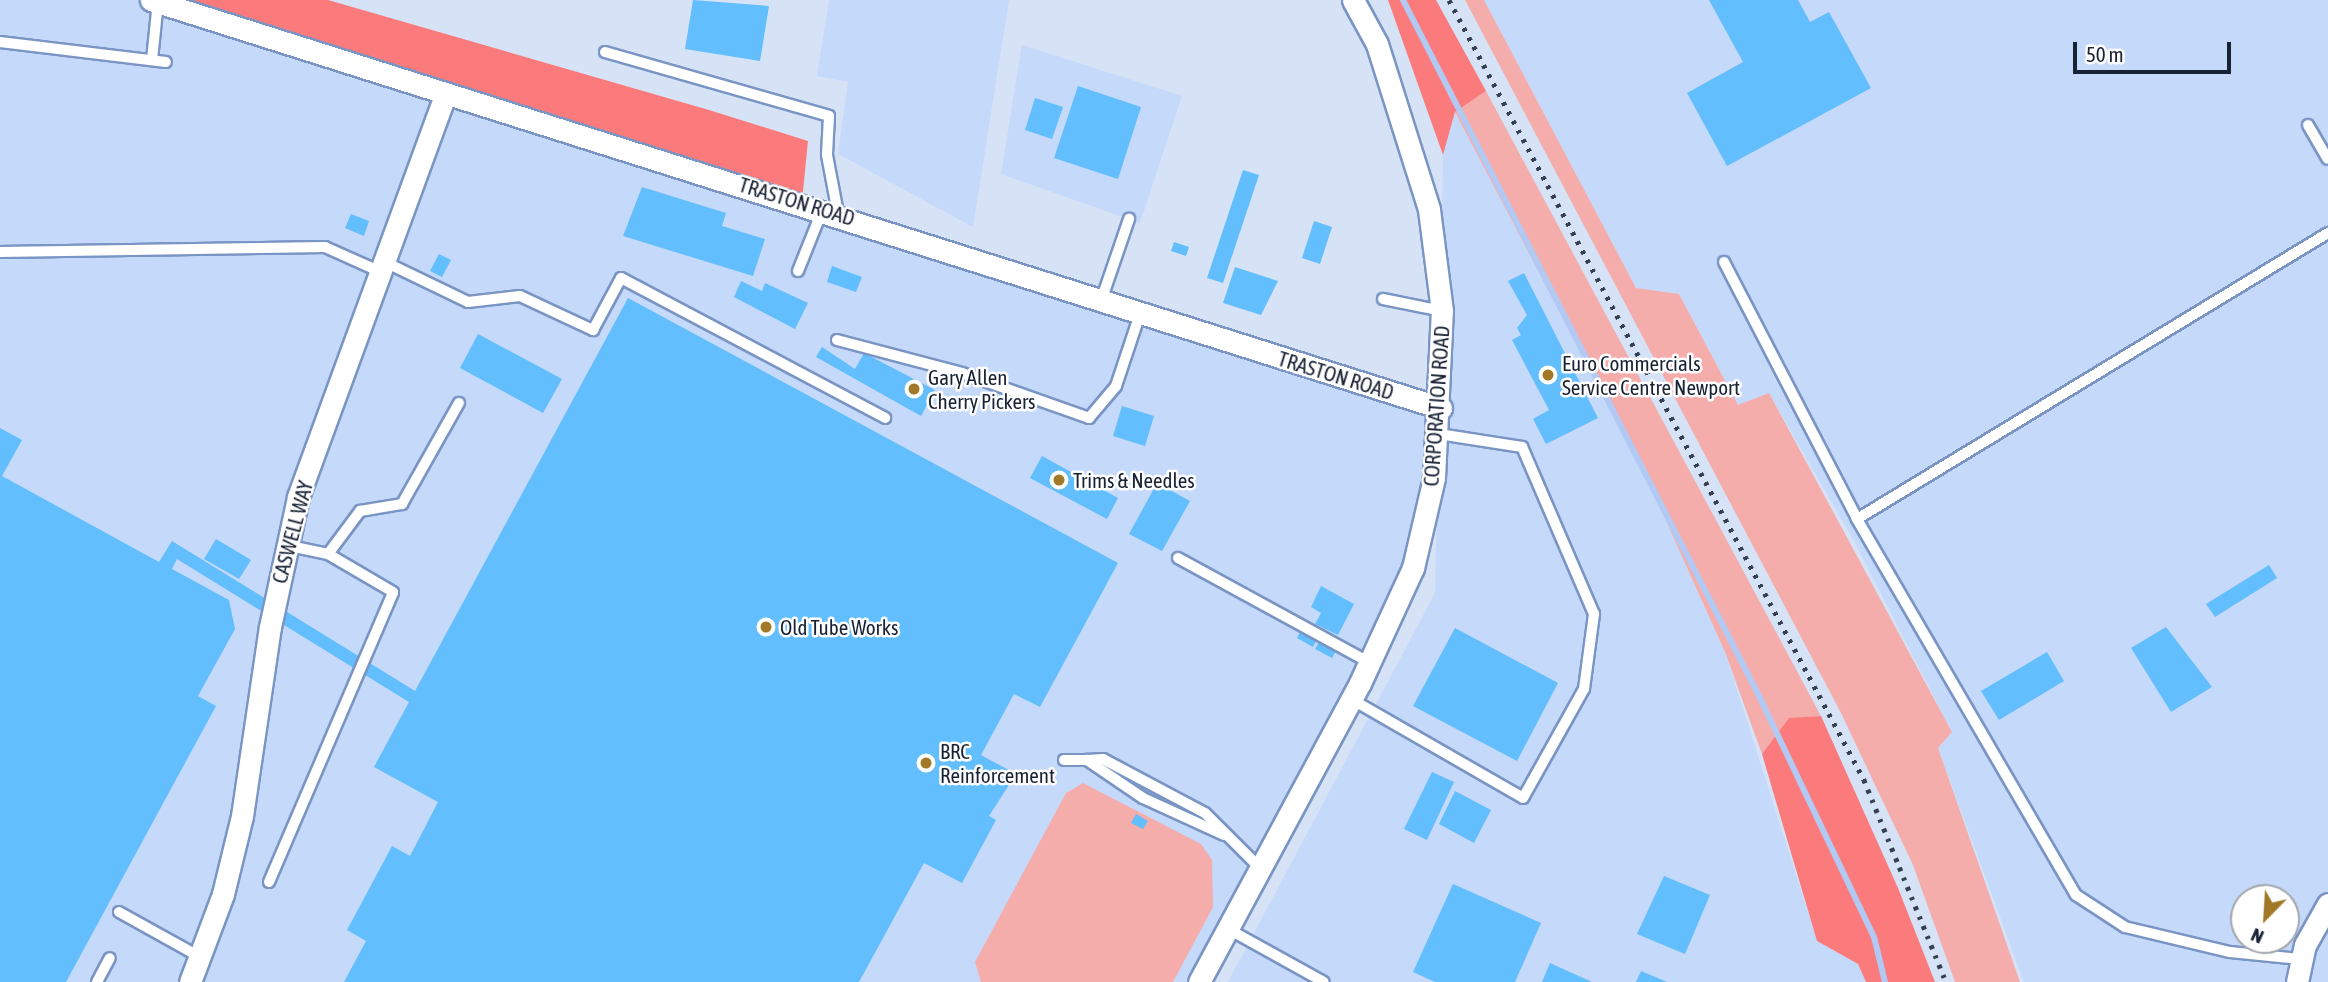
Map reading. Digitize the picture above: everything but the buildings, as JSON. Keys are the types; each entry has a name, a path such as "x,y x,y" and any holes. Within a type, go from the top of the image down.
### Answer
{"street":[{"name":"CORPORATION ROAD","path":"1199,982 1230,930 1351,699 1413,568 1439,434 1443,311 1429,209 1377,44 1353,0"},
{"name":"TRASTON ROAD","path":"154,1 445,95 831,211 1140,314 1441,408"},
{"name":"CASWELL WAY","path":"190,982 242,816 285,545 445,95"},
{"path":"2297,982 2300,959 2328,904"}],"lane":[{"path":"152,60 154,1"},
{"path":"0,42 166,62"},
{"path":"605,52 829,116 827,155 831,211 798,271"},
{"path":"2308,125 2328,159"},
{"path":"1101,301 1129,219"},
{"path":"1857,519 2328,233"},
{"path":"0,252 324,247 383,267 468,302 520,296 593,330 621,278 885,418"},
{"path":"1724,262 1857,519 2076,895 2125,927 2230,952 2300,959"},
{"path":"1383,299 1443,311"},
{"path":"838,340 962,373 1088,418 1116,386 1140,314"},
{"path":"328,554 360,511 402,504 459,403"},
{"path":"1351,699 1523,798 1584,689 1594,614 1522,447 1439,434"},
{"path":"269,883 393,592 328,554 285,545"},
{"path":"1178,558 1369,662"},
{"path":"1064,760 1087,760 1143,798 1224,835 1261,869"},
{"path":"119,912 200,957"},
{"path":"1230,930 1324,982"},
{"path":"97,982 110,958"}],"shaded area":[{"path":"0,0 158,0 1439,406 1443,155 1455,112 1648,481 1725,652 1817,941 1858,964 1866,982 1228,982 1435,593 1438,454 1413,568 1199,982 0,982"},
{"path":"158,0 328,0 709,110 808,141 802,201"},
{"path":"829,0 1009,0 973,227 838,154 848,82 817,76"},
{"path":"1388,0 1436,0 1486,91 1455,112 1443,155"},
{"path":"1465,0 1484,0 1636,288 1679,294 1738,405 1769,393 1952,732 1938,748 2020,982 1955,982 1913,865 1841,713"},
{"path":"1484,0 2328,0 2328,982 2024,982 1938,748 1952,732 1854,541 1769,393 1738,405 1679,294 1636,288"},
{"path":"1022,45 1182,96 1140,223 1001,174"},
{"path":"1486,91 1821,716 1789,719 1762,754 1725,652 1648,481 1455,112"},
{"path":"1821,716 1898,888 1935,982 1866,982 1858,964 1817,941 1762,754 1789,718"},
{"path":"1083,783 1201,844 1212,860 1213,907 1173,982 981,982 975,962 1066,793"}],"waterway":[{"path":"1403,0 1760,698 1874,937 1885,982"}],"railway":[{"path":"1449,0 1864,780 1946,982"}],"place":[{"name":"Euro Commercials Service Centre Newport","path":"1548,375"},
{"name":"Gary Allen Cherry Pickers","path":"914,389"},
{"name":"Trims & Needles","path":"1059,480"},
{"name":"Old Tube Works","path":"766,627"},
{"name":"BRC Reinforcement","path":"926,763"}]}
